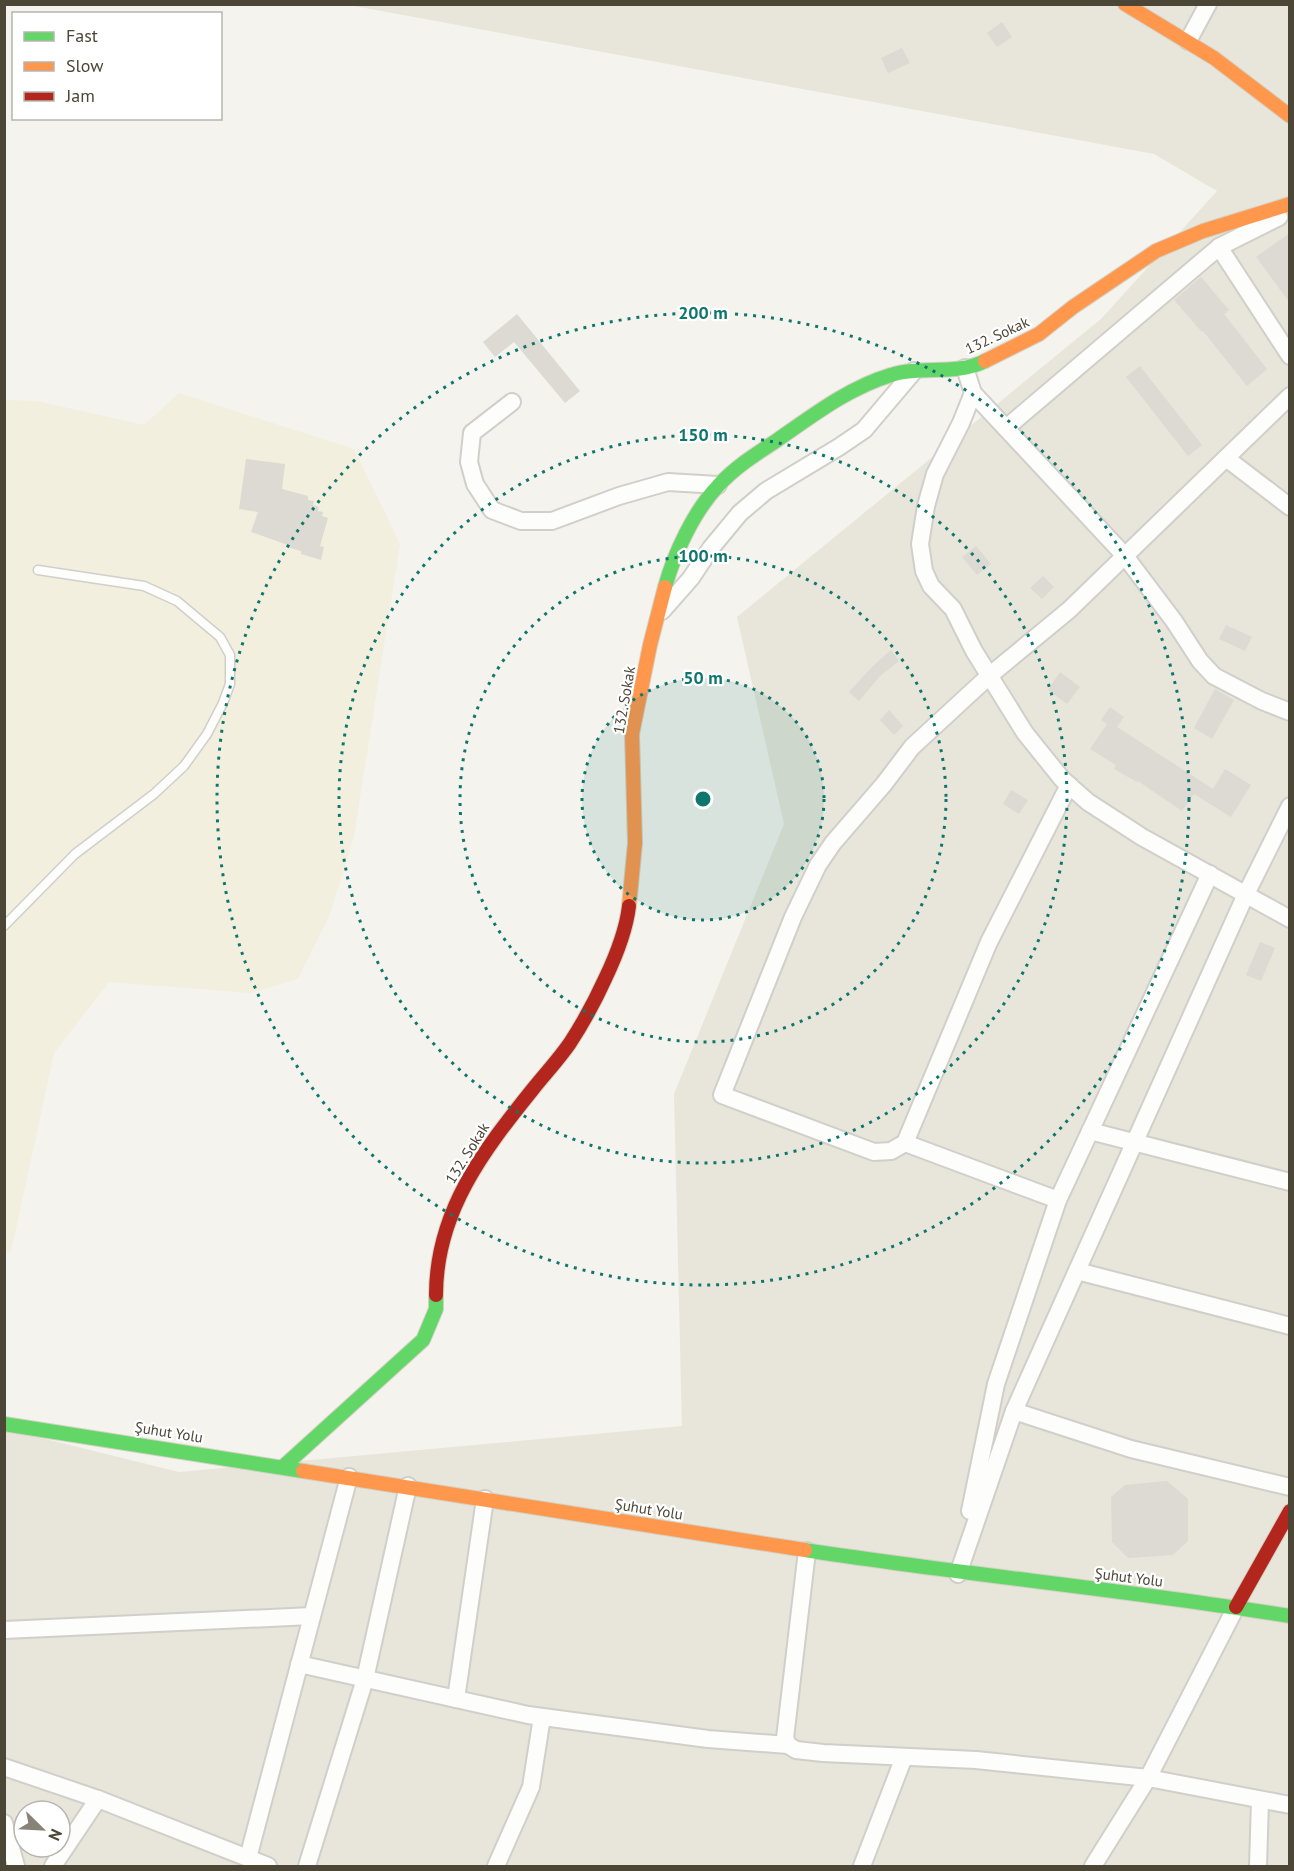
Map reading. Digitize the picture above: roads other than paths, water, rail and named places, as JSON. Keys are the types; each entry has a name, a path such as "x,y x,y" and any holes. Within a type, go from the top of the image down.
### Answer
{"street":[{"path":"1125,4 1188,41 1247,82 1290,116"},
{"path":"1188,41 1208,4"},
{"name":"132. Sokak","path":"284,1466 423,1340 436,1309 436,1273 449,1217 466,1182 500,1130 568,1044 598,994 617,954 628,913 635,843 632,734 655,623 670,569 686,535 718,484 748,460 840,397 892,374 914,370 973,368 1039,334 1081,301 1156,251 1203,231 1290,204"},
{"path":"1006,428 1219,247 1259,225 1290,212"},
{"path":"1219,247 1290,356"},
{"path":"965,368 973,393 1125,556 1174,621 1200,661 1214,676 1262,701 1290,712"},
{"path":"655,623 665,606 691,578 711,548 740,513 766,491 864,430 914,370"},
{"path":"973,393 961,423 935,474 926,506 920,544 924,571 931,586 953,609 974,651 1025,733 1062,779 1088,802 1142,837 1246,894 1287,912"},
{"path":"1069,785 989,942 905,1143 891,1151 874,1152 722,1095 793,917 818,865 833,843 884,784 912,747 989,676 1069,610 1290,396"},
{"path":"512,402 472,433 469,462 475,484 492,510 521,521 552,521 619,496 668,482 718,484"},
{"path":"1226,458 1290,507"},
{"path":"958,1574 1014,1411 1246,894 1290,806"},
{"path":"958,1574 996,1384 1058,1200 1210,874"},
{"path":"1090,1131 1134,1143 1287,1176"},
{"path":"905,1143 1058,1200"},
{"path":"1077,1271 1290,1326"},
{"path":"1014,1411 1131,1449 1290,1487"},
{"name":"Şuhut Yolu","path":"4,1424 284,1466 958,1574 1236,1607 1290,1616"},
{"path":"248,1858 349,1477"},
{"path":"307,1866 365,1679 408,1486"},
{"path":"456,1699 485,1499"},
{"path":"1093,1866 1148,1778 1236,1607 1290,1511"},
{"path":"788,1746 785,1738 807,1551"},
{"path":"4,1630 312,1616"},
{"path":"299,1664 542,1717 708,1739 788,1746 796,1750 823,1754 976,1760 1148,1778 1290,1805"},
{"path":"496,1866 531,1787 542,1717"},
{"path":"862,1866 903,1757"},
{"path":"4,1767 98,1799 268,1866"},
{"path":"53,1866 98,1799"},
{"path":"1258,1866 1260,1801"},
{"path":"4,1823 16,1866"}],"lane":[{"path":"4,926 75,854 154,794 184,766 207,734 230,684 230,655 220,637 172,598 144,586 38,570"}]}
